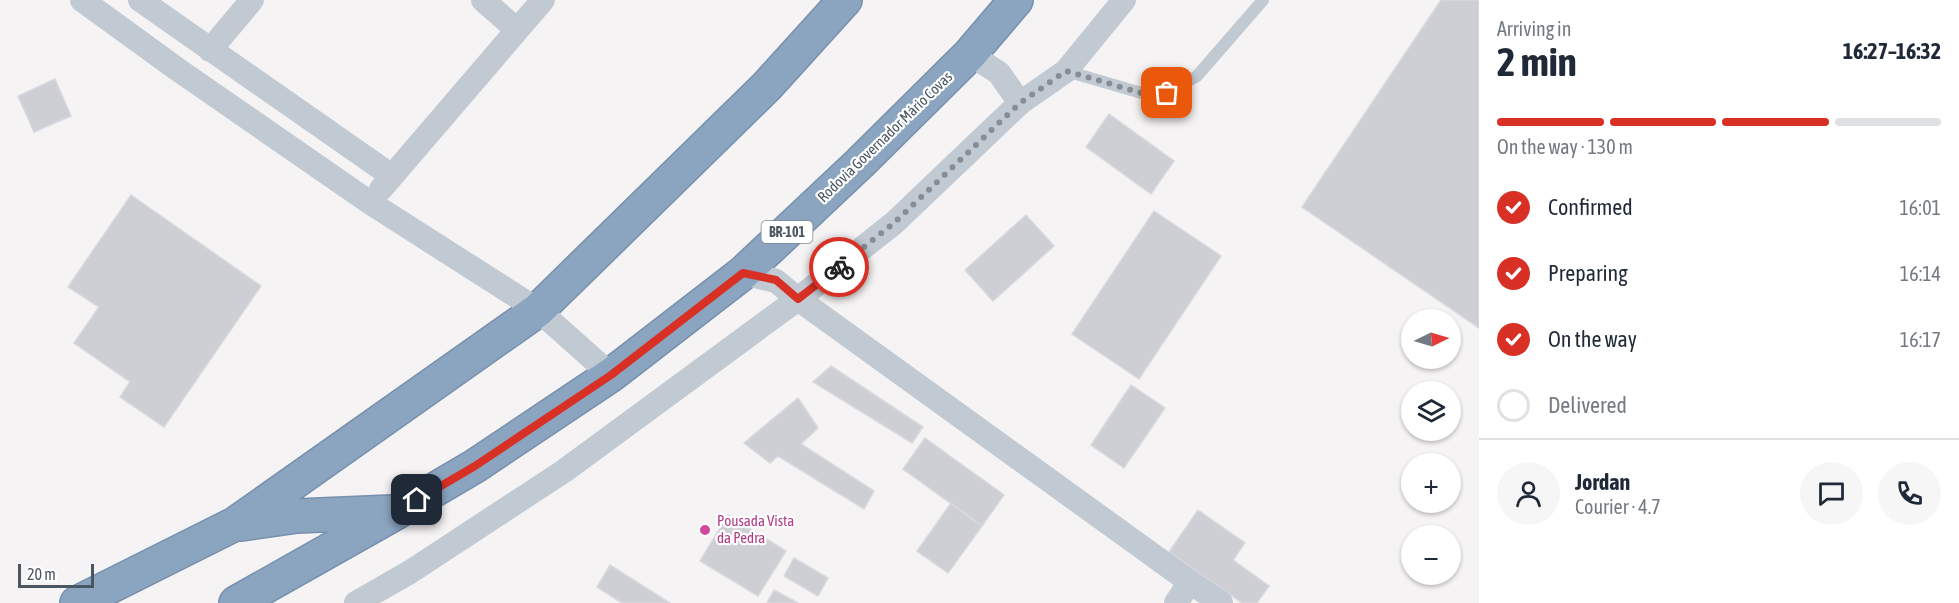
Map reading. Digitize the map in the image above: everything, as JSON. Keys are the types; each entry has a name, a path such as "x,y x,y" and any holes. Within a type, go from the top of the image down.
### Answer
{"highway":[{"path":"77,603 235,524 538,310 767,86 845,0"},
{"name":"Rodovia Governador Mário Covas","path":"236,603 475,466 611,375 743,273 860,163 970,54 1016,0"},
{"path":"235,524 297,516 397,512"}],"street":[{"path":"82,0 369,202 538,310 611,375"},
{"path":"140,0 392,176"},
{"path":"210,50 252,0"},
{"path":"483,0 517,30"},
{"path":"369,202 543,0"},
{"path":"356,603 410,572 564,471 798,299 894,223 1020,103 1066,71 1124,0"},
{"path":"970,54 999,73 1020,103"},
{"path":"743,273 776,280 798,299 1221,603"},
{"path":"1176,603 1190,582"}],"lane":[{"path":"1066,71 1145,94 1167,93 1197,76 1263,0"}],"building":[{"path":"1441,0 1479,0 1479,328 1461,316 1461,309 1451,309 1302,207"},
{"path":"55,79 71,116 34,132 18,96"},
{"path":"1109,114 1174,161 1151,194 1086,147"},
{"path":"131,195 261,286 164,427 120,397 130,382 74,343 99,307 68,287"},
{"path":"1154,211 1221,256 1139,379 1072,334"},
{"path":"1026,215 1054,246 993,301 965,270"},
{"path":"831,366 923,427 912,443 813,382"},
{"path":"1131,385 1165,408 1124,468 1091,445"},
{"path":"798,398 818,428 801,444 874,491 864,509 778,456 770,463 744,443"},
{"path":"925,438 1004,495 982,526 903,469"},
{"path":"951,503 982,526 948,573 917,551"},
{"path":"1198,510 1245,543 1233,560 1269,586 1257,603 1242,603 1169,552"},
{"path":"728,515 786,551 758,596 700,561"},
{"path":"794,558 828,578 818,596 784,576"},
{"path":"610,565 670,603 622,603 597,587"},
{"path":"774,590 798,603 767,603"}],"way so far":[{"path":"839,267 894,223 1020,103 1066,71 1145,94 1167,93"}],"place":[{"name":"Pousada Vista da Pedra","path":"705,530"}],"route":[{"path":"417,500 475,466 611,375 743,273 776,280 798,299 839,267"}]}
